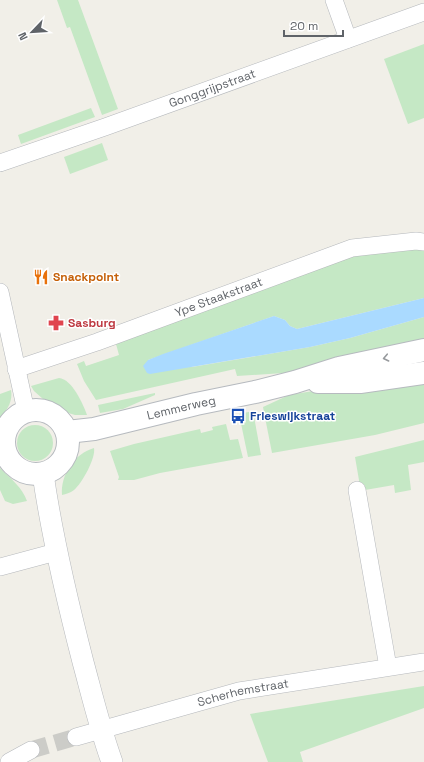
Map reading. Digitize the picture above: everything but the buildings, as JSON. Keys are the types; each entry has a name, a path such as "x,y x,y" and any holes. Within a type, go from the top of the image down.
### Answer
{"main road":[{"name":"Lemmerweg","path":"67,432 94,429 295,382 339,368 424,350"},
{"name":"Lemmerweg","path":"295,382 360,382 424,373"},
{"path":"34,410 48,412 59,419 67,432 68,442 64,459 51,471 42,474 28,474 15,467 6,456 2,441 4,434 12,420 26,411 34,410"}],"street":[{"path":"334,0 348,39"},
{"name":"Gonggrijpstraat","path":"0,163 105,127 424,12"},
{"name":"Ype Staakstraat","path":"16,369 104,339 352,248 416,241 424,242"},
{"path":"0,292 26,411"},
{"path":"42,474 56,552 76,634 112,762"},
{"path":"357,490 388,667"},
{"path":"0,567 56,552"},
{"name":"Scherhemstraat","path":"76,737 239,691 424,662"},
{"path":"0,756 8,762 31,750"}],"green space":[{"path":"57,0 78,0 118,109 102,115 70,27 67,28"},
{"path":"424,44 424,118 408,124 384,59"},
{"path":"91,108 95,117 21,144 18,135"},
{"path":"102,143 108,160 70,174 64,157"},
{"path":"415,248 424,250 424,298 297,329 290,326 285,320 274,316 148,360 192,367 310,347 350,338 424,317 424,344 284,373 237,376 235,369 96,400 84,381 77,364 84,361 86,366 119,355 116,344 357,255"},
{"path":"59,378 64,379 73,387 87,415 75,415 65,412 43,399 31,386"},
{"path":"424,383 424,423 375,435 272,453 263,407 289,395 313,391"},
{"path":"11,390 9,405 0,417 0,394"},
{"path":"155,393 155,395 123,409 100,413 98,405"},
{"path":"253,411 261,455 248,457 239,414"},
{"path":"226,424 230,440 238,439 243,458 160,473 134,480 118,480 119,477 110,451 200,429 201,433 213,430 212,427"},
{"path":"39,425 48,430 52,436 52,450 48,456 39,461 31,461 22,456 18,450 17,439 22,430 28,426"},
{"path":"424,440 424,462 408,465 411,490 395,493 394,485 365,490 365,485 360,486 355,457"},
{"path":"94,448 91,464 81,482 70,493 62,495 63,480 70,466 81,455"},
{"path":"0,468 19,487 27,501 13,504 5,501 0,490"},
{"path":"424,686 424,708 300,752 303,762 268,762 250,714"}],"water":[{"path":"424,298 424,317 350,338 310,347 150,374 147,373 143,366 148,360 163,354 274,316 285,320 290,326 297,329"}],"tunnel":[{"path":"31,750 76,737"}],"place":[{"name":"Snackpoint","path":"41,277"},
{"name":"Sasburg","path":"56,323"},
{"name":"Frieswijkstraat","path":"238,416"}]}
